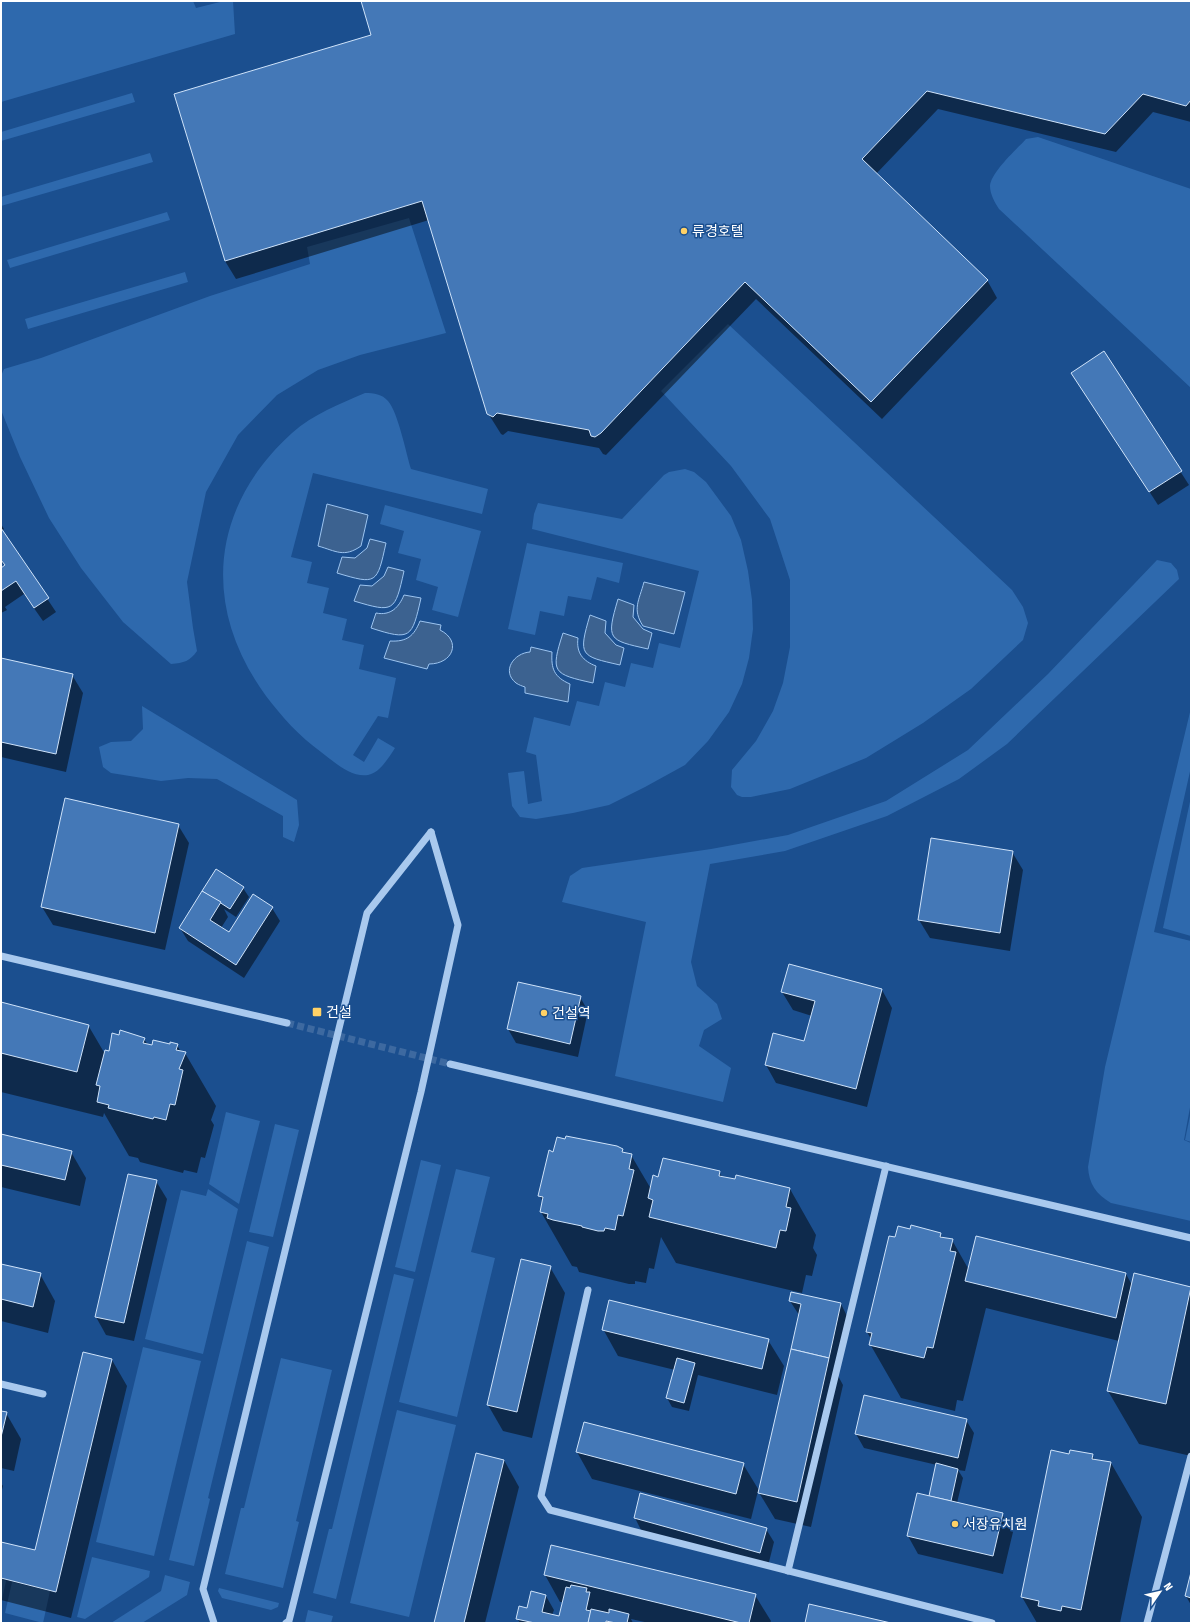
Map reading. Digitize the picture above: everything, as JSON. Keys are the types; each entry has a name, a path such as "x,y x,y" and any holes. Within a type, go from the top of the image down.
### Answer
{"street":[{"path":"214,1623 203,1589 328,1079 367,913 430,832 458,925 421,1092 289,1621 286,1623"},
{"path":"1,956 287,1023"},
{"path":"450,1064 1191,1238"},
{"path":"788,1571 886,1166"},
{"path":"588,1290 541,1496 550,1510 992,1623"},
{"path":"1,1384 43,1394"},
{"path":"1147,1623 1191,1456"}],"shaded area":[{"path":"1,1 193,1 196,8 224,1 233,1 235,34 1,102"},
{"path":"132,93 135,102 1,141 1,132"},
{"path":"1038,137 1191,189 1191,388 997,207 990,189 991,180 999,168 1026,139"},
{"path":"150,153 153,162 1,206 1,197"},
{"path":"167,212 170,220 10,268 7,260"},
{"path":"409,218 446,333 360,355 318,370 277,395 238,435 206,492 187,582 197,651 186,661 171,664 123,622 81,568 49,518 20,457 1,410 1,376 4,369 41,358 210,296 310,264 307,247"},
{"path":"185,272 188,282 28,329 25,319"},
{"path":"728,324 1012,590 1023,607 1028,623 1023,640 971,689 923,723 866,758 790,789 751,797 742,797 737,795 731,787 732,770 756,741 773,711 783,683 790,647 790,580 770,519 731,466 661,391"},
{"path":"365,393 380,395 392,406 411,469 488,489 482,514 313,473 291,557 312,562 307,583 329,588 323,613 347,619 342,640 364,645 359,669 396,678 388,718 378,716 353,755 364,762 378,738 395,748 380,768 372,774 362,775 355,774 343,768 313,746 291,726 266,696 245,662 231,628 224,593 224,559 231,525 244,493 265,462 300,426 327,410"},
{"path":"685,469 694,472 706,482 731,516 741,540 748,571 752,600 753,629 749,658 742,684 729,712 708,741 685,765 645,787 609,805 536,819 520,817 512,806 508,773 524,771 528,804 542,801 536,755 526,752 534,717 570,726 577,701 599,706 605,682 625,687 631,663 653,668 659,643 680,648 699,571 532,529 534,514 538,503 622,519 664,475 669,472"},
{"path":"327,504 368,515 361,546 355,550 345,553 318,546"},
{"path":"385,505 481,531 458,617 432,610 438,587 416,580 421,559 398,553 404,531 380,524"},
{"path":"370,539 386,543 377,574 368,580 337,573 342,557 355,558 367,548"},
{"path":"527,543 623,563 619,583 597,577 591,600 568,596 564,616 540,611 535,635 508,629"},
{"path":"1157,560 1171,563 1177,570 1179,579 1007,744 959,779 887,816 785,851 710,864 691,962 697,986 717,1004 722,1019 704,1030 699,1046 731,1068 723,1102 615,1076 646,922 562,902 570,876 582,868 711,849 788,835 886,801 968,750 1048,674"},
{"path":"388,567 404,571 398,595 395,602 391,606 385,608 377,607 354,601 360,585 372,586 384,576"},
{"path":"644,582 685,592 674,634 643,626 637,610"},
{"path":"404,595 421,598 415,621 408,633 402,635 394,634 371,628 376,613 381,614 394,610"},
{"path":"618,599 634,605 633,617 643,629 652,633 648,649 625,643 618,640 614,636 612,623"},
{"path":"590,615 606,621 605,633 616,645 624,648 620,665 597,659 590,656 586,652 584,639"},
{"path":"420,621 441,625 440,630 447,635 453,646 449,656 437,663 429,664 427,669 384,658 390,641 401,640 409,637 415,631"},
{"path":"563,633 578,638 578,648 581,656 587,662 596,666 593,683 570,677 558,670 556,664 557,656"},
{"path":"531,647 552,652 552,663 555,672 560,678 570,684 568,702 525,693 525,687 516,683 512,678 510,673 511,663 524,653 530,652"},
{"path":"142,706 297,800 299,825 294,842 283,837 283,816 217,779 188,778 161,781 111,773 103,767 99,747 111,742 131,741 143,729"},
{"path":"1191,708 1191,767 1154,932 1191,941 1191,1102 1184,1140 1191,1143 1191,1221 1111,1203 1101,1196 1094,1188 1090,1179 1088,1167 1105,1067"},
{"path":"1191,797 1191,936 1163,928"},
{"path":"1191,1111 1191,1142 1185,1140"},
{"path":"226,1112 260,1121 239,1204 209,1184"},
{"path":"275,1124 299,1130 273,1237 249,1232"},
{"path":"421,1160 441,1165 415,1272 395,1267"},
{"path":"456,1169 490,1177 471,1252 495,1258 457,1417 399,1402"},
{"path":"208,1189 238,1209 203,1354 145,1339 181,1190 206,1196"},
{"path":"247,1241 269,1247 208,1498 210,1499 194,1566 169,1560"},
{"path":"394,1274 414,1279 336,1599 313,1593 329,1529 332,1529"},
{"path":"143,1347 201,1361 154,1556 96,1542"},
{"path":"281,1358 332,1370 296,1521 299,1522 283,1588 225,1574 241,1508 244,1508"},
{"path":"397,1410 456,1425 409,1617 350,1603"},
{"path":"92,1557 150,1571 149,1577 85,1619 77,1617"},
{"path":"165,1575 190,1582 187,1595 142,1623 111,1623 161,1591"},
{"path":"1,1579 6,1581 1,1604"},
{"path":"12,1582 50,1591 43,1623 5,1613"},
{"path":"219,1588 279,1603 278,1607 271,1610 222,1598 218,1591"},
{"path":"308,1610 333,1616 331,1623 305,1623"}],"building":[{"name":"류경호텔","path":"361,1 1191,1 1191,100 1186,106 1143,94 1105,134 927,91 862,159 988,280 871,402 745,282 601,433 595,437 591,436 589,430 497,413 493,417 487,414 422,201 225,261 174,94 371,35"},
{"path":"1104,351 1182,471 1149,492 1071,373"},
{"path":"1,528 49,598 34,608 16,581 1,591 1,568 5,565 1,560"},
{"path":"1,658 73,674 56,754 1,742"},
{"path":"65,798 179,824 155,933 41,907"},
{"path":"931,838 1013,851 1000,933 918,920"},
{"path":"216,869 244,887 230,909 202,891"},
{"path":"202,891 221,902 210,920 229,932 253,894 273,907 236,965 179,928"},
{"path":"789,964 882,989 856,1089 765,1065 773,1033 804,1041 815,1001 781,992"},
{"name":"건설역","path":"518,982 581,996 570,1044 507,1029"},
{"path":"1,1002 89,1025 77,1072 1,1053"},
{"path":"120,1030 145,1038 143,1043 152,1045 153,1040 170,1044 170,1042 178,1044 176,1050 186,1052 179,1069 183,1070 175,1105 170,1104 166,1120 154,1117 153,1119 108,1108 109,1105 97,1102 100,1086 96,1085 105,1050 109,1051 112,1033 119,1035"},
{"path":"1,1134 72,1151 65,1180 1,1165"},
{"path":"566,1136 617,1146 623,1149 622,1152 632,1154 629,1169 634,1170 623,1216 618,1215 615,1230 605,1228 604,1231 598,1231 553,1220 547,1218 548,1214 540,1212 543,1197 538,1196 549,1150 553,1152 557,1137 565,1139"},
{"path":"663,1158 720,1171 719,1176 735,1179 736,1175 790,1188 786,1207 791,1208 786,1231 780,1230 776,1248 649,1217 653,1200 648,1198 653,1175 658,1177"},
{"path":"128,1174 157,1180 124,1323 95,1317"},
{"path":"911,1225 941,1233 940,1237 953,1239 950,1251 956,1252 933,1348 927,1347 924,1358 869,1345 872,1333 866,1332 889,1236 895,1237 898,1226 910,1229"},
{"path":"976,1236 1126,1273 1116,1318 965,1281"},
{"path":"521,1259 551,1266 517,1412 487,1405"},
{"path":"1,1264 41,1273 33,1307 1,1299"},
{"path":"1134,1273 1191,1287 1166,1404 1107,1391"},
{"path":"791,1292 841,1303 829,1358 791,1349 801,1304 789,1301"},
{"path":"609,1300 769,1339 762,1369 602,1330"},
{"path":"791,1349 829,1358 797,1502 758,1493"},
{"path":"83,1352 112,1359 56,1592 1,1578 1,1542 35,1550"},
{"path":"677,1358 695,1363 684,1403 666,1398"},
{"path":"864,1395 967,1419 958,1458 855,1434"},
{"path":"1,1411 7,1412 1,1437"},
{"path":"584,1422 744,1463 736,1494 576,1452"},
{"path":"1051,1450 1069,1454 1070,1450 1093,1454 1092,1459 1111,1462 1081,1610 1062,1606 1061,1611 1038,1606 1039,1601 1021,1597"},
{"path":"476,1453 504,1460 464,1623 434,1623"},
{"path":"936,1463 958,1469 951,1501 929,1496"},
{"path":"640,1493 767,1528 760,1553 634,1518"},
{"name":"서장유치원","path":"917,1493 1003,1513 993,1556 907,1536"},
{"path":"551,1545 756,1594 749,1623 741,1623 544,1575"},
{"path":"1191,1572 1191,1598 1185,1596"},
{"path":"571,1585 587,1588 586,1592 590,1592 586,1610 591,1611 588,1623 535,1623 516,1619 519,1606 527,1608 531,1591 546,1595 542,1612 559,1616 566,1587 570,1588"},
{"path":"809,1604 891,1623 805,1623"},
{"path":"591,1609 609,1613 609,1609 629,1614 627,1623 606,1621 606,1623 588,1623"}],"tunnel":[{"path":"287,1023 450,1064"}],"place":[{"name":"류경호텔","path":"684,231"},
{"name":"건설","path":"317,1012"},
{"name":"건설역","path":"544,1013"},
{"name":"서장유치원","path":"955,1524"}]}
